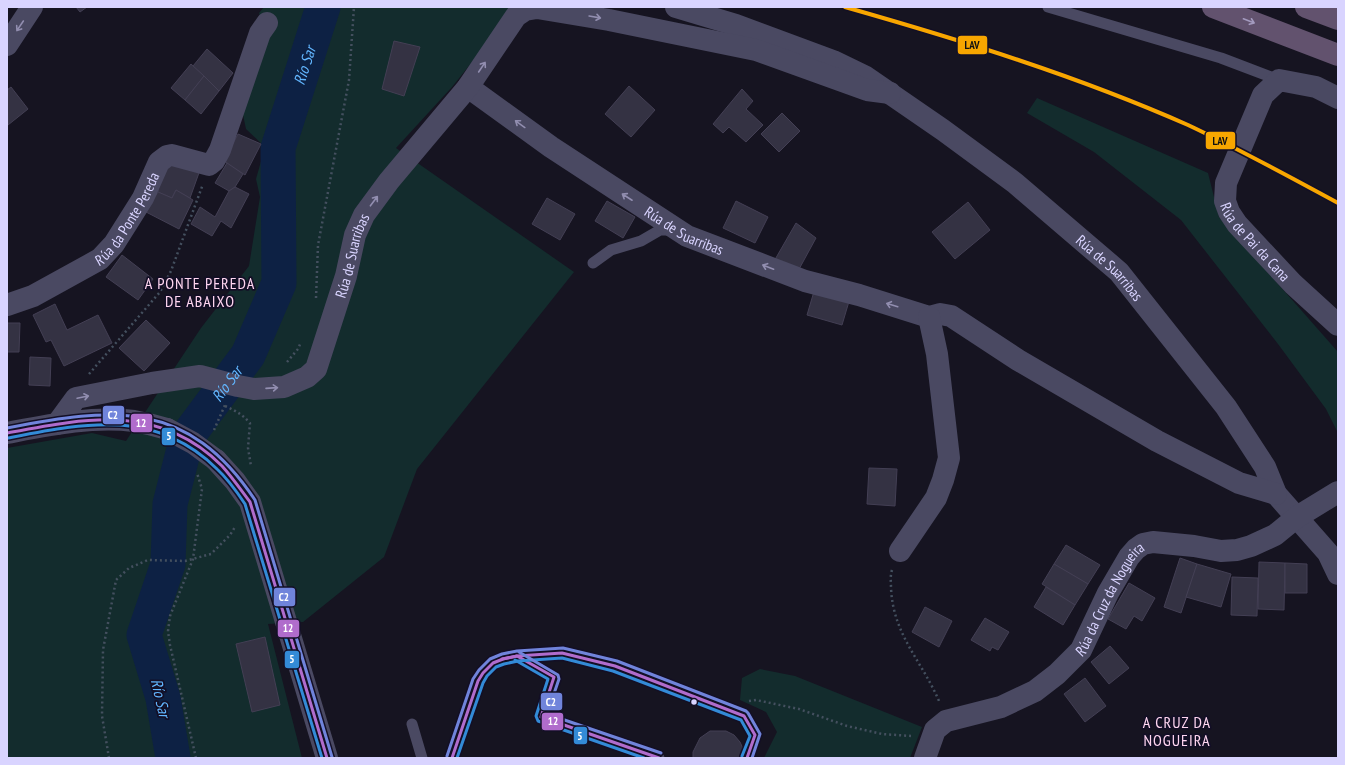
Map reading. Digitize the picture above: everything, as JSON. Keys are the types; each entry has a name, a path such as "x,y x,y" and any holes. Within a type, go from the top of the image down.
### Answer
{"highway":[{"path":"1213,7 1338,55"},
{"path":"1306,7 1338,19"}],"street":[{"path":"7,45 32,7"},
{"name":"Rúa de Suarribas","path":"676,7 736,25 833,61 866,77 1015,182 1118,272 1226,407 1265,467 1276,494 1328,553 1338,574"},
{"name":"Rúa de Suarribas","path":"76,398 152,383 200,376 236,386 254,389 284,387 307,377 316,369 346,276 354,235 364,215 389,180 468,87 516,16 525,10 537,8 609,20 756,50 867,90 890,93"},
{"path":"209,165 214,161 220,150 260,33 267,23"},
{"path":"1279,80 1316,87 1338,98"},
{"name":"Rúa de Pai da Cana","path":"1279,80 1263,95 1226,183 1225,201 1229,212 1237,224 1293,284 1338,324"},
{"name":"Rúa de Suarribas","path":"468,87 551,147 688,236 805,281 859,295 929,317 940,314 950,316 1018,360 1157,441 1238,482 1276,494"},
{"name":"Rúa da Ponte Pereda","path":"7,305 33,296 100,259 114,244 143,198 159,162 163,158 172,155 209,165"},
{"path":"900,551 936,498 949,458 937,354 929,317"},
{"path":"57,424 76,398"},
{"path":"7,433 57,424 92,420 136,421 167,429 193,443 216,460 235,481 250,502 326,757"},
{"name":"Rúa da Cruz da Nogueira","path":"932,729 1001,707 1034,692 1057,674 1081,650 1108,593 1129,557 1136,549 1144,544 1153,542 1194,546 1221,551 1237,550 1251,546 1275,535 1297,517 1338,492"},
{"path":"925,758 932,729"}],"lane":[{"path":"1048,7 1221,58 1279,80"},
{"path":"593,263 611,250 641,241 660,230 677,230"},
{"path":"452,758 478,681 483,673 493,663 517,656 562,653 615,666 744,716 755,735 748,758"},
{"path":"517,656 554,677 541,717 659,758"},
{"path":"412,724 422,758"}],"path":[{"path":"316,302 318,245 349,80 354,7"},
{"path":"76,398 77,386 160,292 171,271 183,240 209,165"},
{"path":"267,388 298,349 304,336"},
{"path":"214,430 236,386"},
{"path":"225,406 243,415 250,424 248,448 249,460 253,472"},
{"path":"196,758 168,631 170,616 193,559 202,489 197,473"},
{"path":"109,758 102,716 103,650 116,580 129,568 148,560 185,561 211,554 230,535 250,502"},
{"path":"744,716 744,702 756,700 799,709 848,726 882,734 932,729 942,712 937,697 905,641 896,620 892,601 890,575 900,551"}],"green space":[{"path":"264,7 516,7 452,87 396,148 574,272 417,469 384,557 303,622 268,624 302,758 7,758 7,448 92,433 126,441 201,328 249,266 260,197 256,179 265,147 246,129 242,110 266,37 259,13"},
{"path":"1037,98 1208,173 1219,217 1338,352 1338,433 1326,409 1278,344 1181,220 1094,152 1027,113"},
{"path":"760,669 795,676 922,727 910,758 764,758 777,732 766,712 740,700 742,678"}],"building":[{"path":"76,7 87,7 80,12"},
{"path":"394,41 420,47 404,96 382,89"},
{"path":"207,49 233,73 219,91 193,66"},
{"path":"191,64 204,76 185,100 171,88"},
{"path":"204,76 219,91 201,114 185,100"},
{"path":"629,86 655,110 631,137 605,114"},
{"path":"11,87 28,109 8,125 7,90"},
{"path":"742,89 753,101 746,109 763,125 746,142 729,127 723,133 713,124"},
{"path":"782,113 800,131 779,152 761,134"},
{"path":"238,134 261,144 245,175 224,161"},
{"path":"167,160 200,170 190,198 176,190 172,198 158,192 159,176"},
{"path":"227,163 243,174 235,187 229,191 215,183"},
{"path":"235,187 249,194 231,228 221,221 212,236 191,224 200,207 215,217 229,191"},
{"path":"176,190 193,200 179,229 146,212 158,192 172,198"},
{"path":"547,198 575,214 560,240 532,224"},
{"path":"607,201 635,217 623,238 595,221"},
{"path":"736,201 768,217 755,243 723,228"},
{"path":"968,202 990,230 955,259 932,232"},
{"path":"796,223 816,238 798,271 773,263"},
{"path":"122,255 153,279 138,300 106,277"},
{"path":"815,288 850,298 842,325 807,315"},
{"path":"55,304 67,330 98,315 112,343 64,366 51,340 46,342 33,315"},
{"path":"146,320 170,343 144,371 119,348"},
{"path":"7,323 20,323 19,352 7,352"},
{"path":"30,357 51,358 50,386 29,385"},
{"path":"869,468 897,469 895,506 867,504"},
{"path":"1066,545 1100,565 1088,584 1054,564"},
{"path":"1180,558 1197,564 1181,613 1164,607"},
{"path":"1259,562 1285,563 1284,610 1258,609"},
{"path":"1285,563 1307,564 1307,593 1285,593"},
{"path":"1054,564 1088,584 1075,605 1042,584"},
{"path":"1197,564 1231,574 1221,607 1186,597"},
{"path":"1232,577 1258,578 1257,616 1231,615"},
{"path":"1129,583 1155,598 1142,621 1134,616 1126,629 1108,619"},
{"path":"1046,587 1075,605 1063,625 1034,607"},
{"path":"925,607 952,621 939,647 912,632"},
{"path":"985,618 1009,632 998,650 992,647 990,651 971,640"},
{"path":"265,637 280,705 252,712 236,644"},
{"path":"1110,646 1129,668 1109,684 1091,662"},
{"path":"1085,678 1106,706 1085,722 1064,694"},
{"path":"710,731 726,731 734,735 740,742 745,753 745,758 693,758 693,752 700,738"}],"waterway":[{"name":"Río Sar","path":"173,758 163,698 144,635 168,564 170,504 187,437 248,355 279,283 278,148 323,7"}],"transit line":[{"name":"LAV","path":"845,7 932,32 1018,60 1146,107 1188,125 1338,203"},
{"name":"C2","path":"7,428 81,416 114,415 146,418 175,427 203,443 229,467 255,500 332,757"},
{"name":"12","path":"7,433 65,423 93,420 120,420 147,424 173,432 198,446 222,466 250,502 327,758"},
{"name":"5","path":"8,438 64,428 92,425 118,425 144,428 169,436 193,450 221,473 245,504 322,758"},
{"name":"C2","path":"447,756 473,679 479,670 490,659 502,654 517,651 563,648 617,661 746,711 760,734 752,758"},
{"name":"C2","path":"519,652 558,675 559,679 547,714 661,753"},
{"name":"12","path":"452,758 478,681 483,673 493,663 517,656 562,653 615,666 744,716 755,735 747,758"},
{"name":"12","path":"502,659 517,656 554,677 541,717 659,758"},
{"name":"5","path":"457,758 483,683 487,676 496,667 518,661 562,658 613,671 741,720 750,736 742,756"},
{"name":"5","path":"515,660 548,679 536,716 538,721 644,758"}],"district":[{"name":"A PONTE PEREDA DE ABAIXO","path":"200,292"},
{"name":"A CRUZ DA NOGUEIRA","path":"1177,731"}]}
